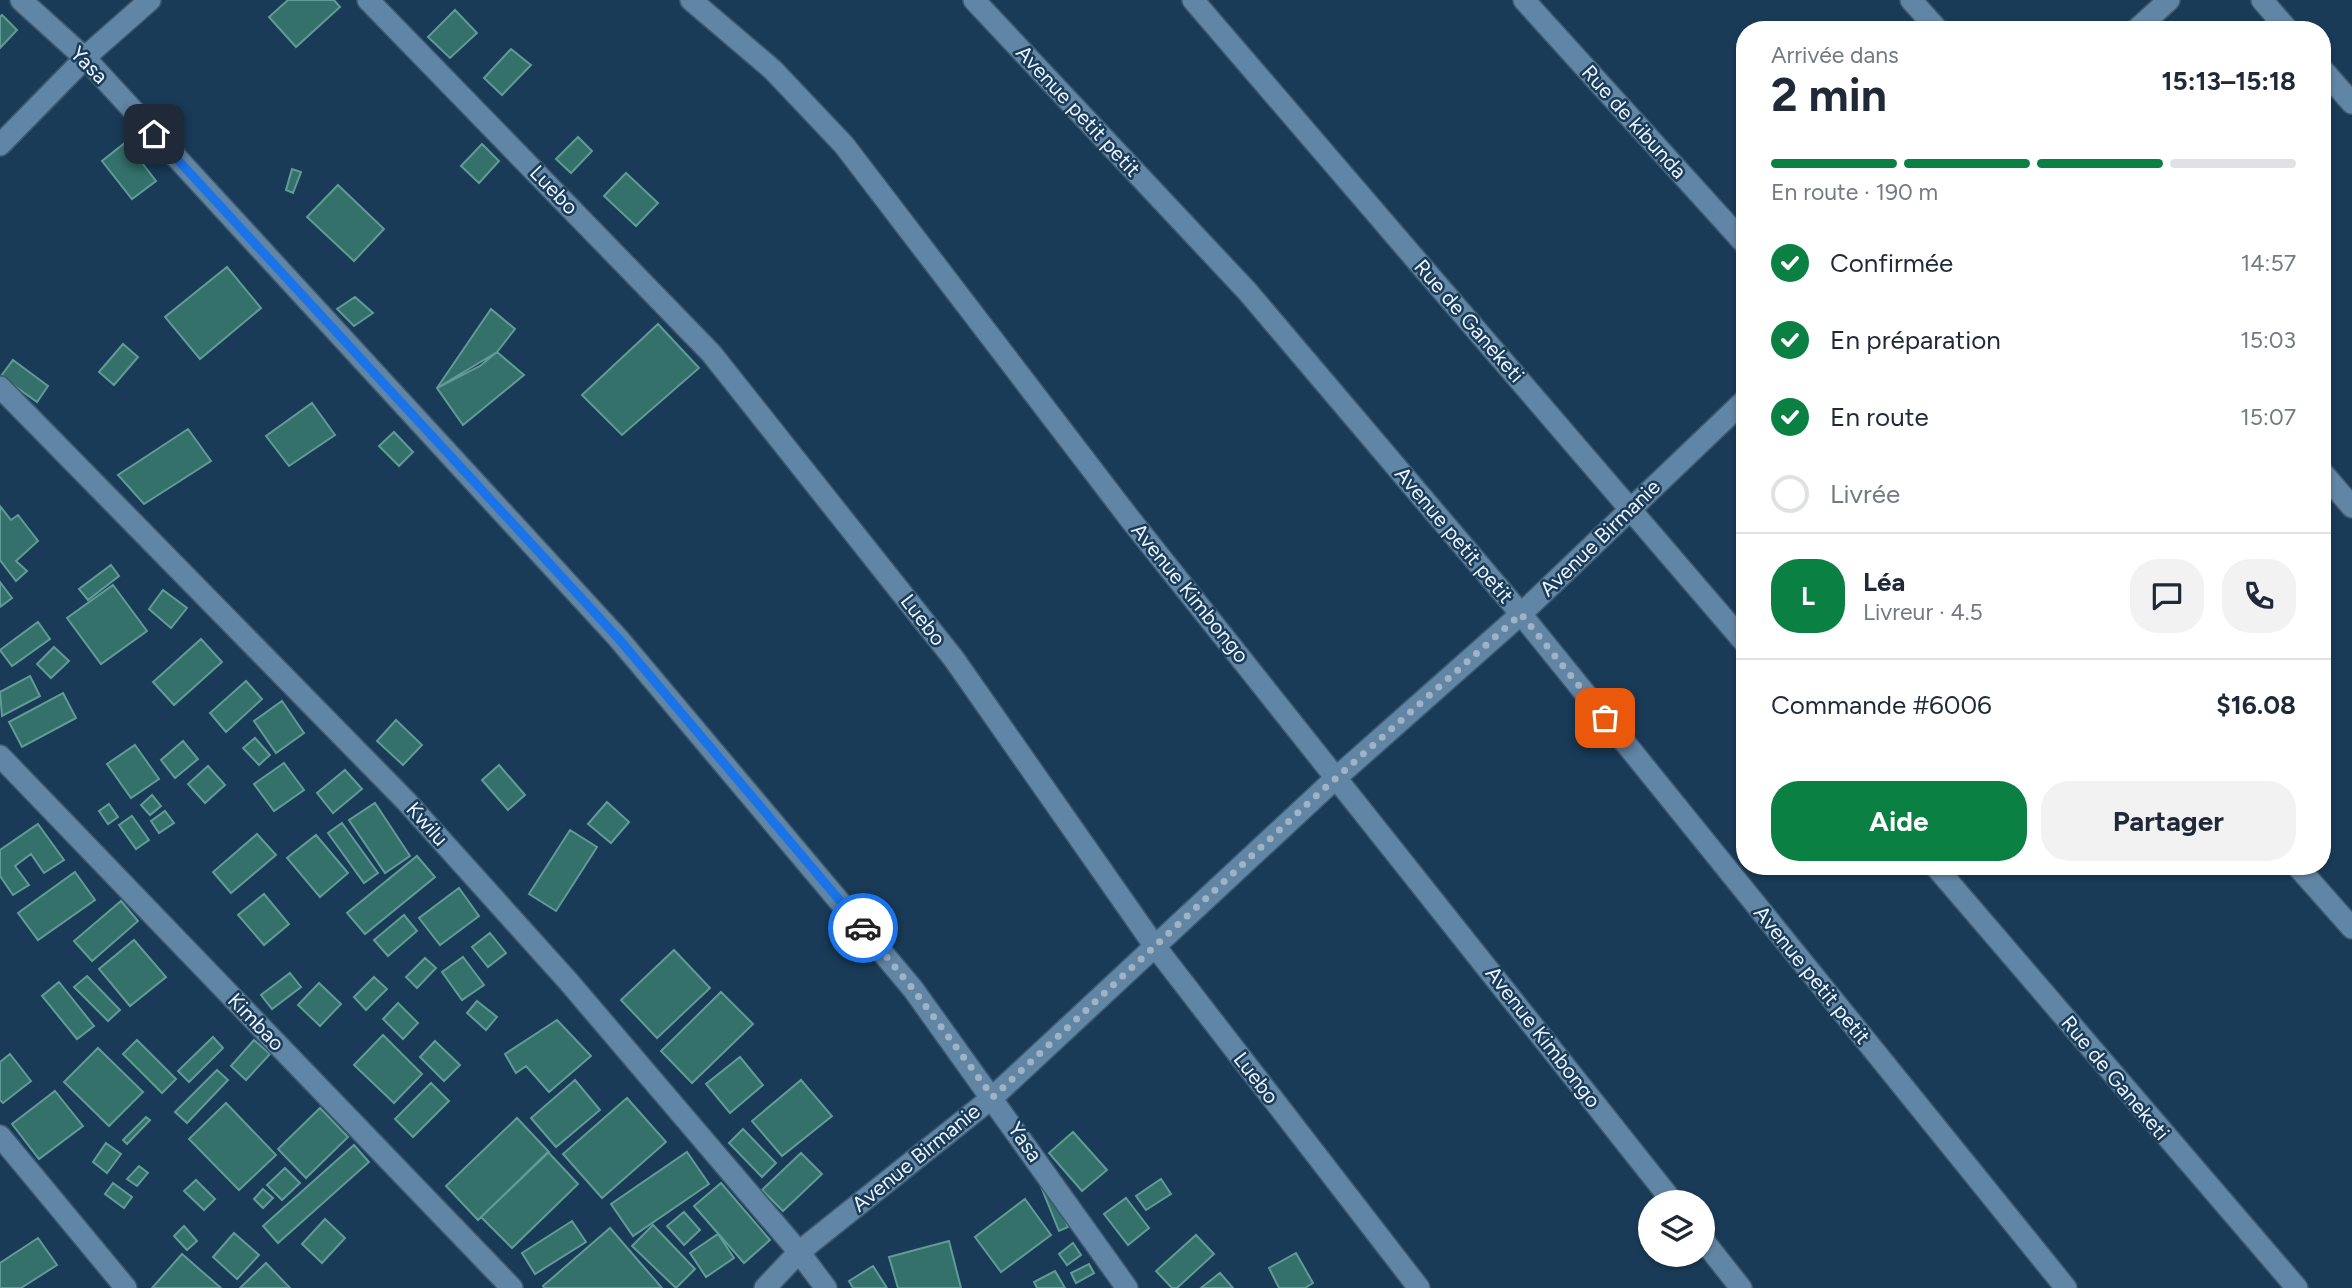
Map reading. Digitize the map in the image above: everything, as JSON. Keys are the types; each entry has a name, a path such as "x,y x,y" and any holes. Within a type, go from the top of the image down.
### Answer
{"street":[{"name":"Yasa","path":"20,0 86,60 618,638 913,989 993,1097 1127,1288"},
{"path":"0,145 150,0"},
{"name":"Luebo","path":"368,0 711,353 954,659 1154,945 1419,1288"},
{"name":"Avenue Kimbongo","path":"691,0 773,70 844,145 1121,508 1664,1190"},
{"name":"Avenue petit petit","path":"974,0 1247,291 1521,614 2066,1288"},
{"name":"Rue de Ganeketi","path":"1193,0 1736,632"},
{"name":"Rue de kibunda","path":"1524,0 1736,234"},
{"path":"1911,0 1930,21"},
{"path":"2146,21 2169,0"},
{"path":"2262,0 2280,21"},
{"path":"2331,79 2352,103"},
{"name":"Kwilu","path":"0,387 407,801 568,981 799,1252 826,1288"},
{"name":"Avenue Birmanie","path":"765,1288 799,1252 993,1097 1337,777 1521,614 1736,408"},
{"path":"2331,482 2352,507"},
{"name":"Kimbao","path":"0,756 512,1288"},
{"name":"Rue de Ganeketi","path":"1943,875 2297,1288"},
{"path":"2305,875 2352,928"},
{"path":"0,1136 126,1288"},
{"path":"1715,1255 1741,1288"}],"building":[{"path":"288,0 334,0 340,7 296,47 269,17"},
{"path":"455,10 477,33 450,58 428,37"},
{"path":"2,15 17,30 0,48 0,17"},
{"path":"511,49 531,65 502,95 484,78"},
{"path":"578,137 592,151 571,173 556,159"},
{"path":"126,142 156,181 132,199 102,161"},
{"path":"482,144 499,161 479,183 461,166"},
{"path":"292,169 301,172 293,193 286,190"},
{"path":"626,173 658,203 636,226 604,196"},
{"path":"338,185 384,229 354,261 307,217"},
{"path":"227,267 261,308 200,359 165,317"},
{"path":"355,297 373,313 354,326 337,309"},
{"path":"491,309 515,329 497,352 437,388"},
{"path":"658,324 699,368 622,435 582,395"},
{"path":"123,344 138,357 114,385 99,372"},
{"path":"497,352 524,375 463,425 437,388 480,366"},
{"path":"13,360 48,386 37,402 1,376"},
{"path":"312,403 335,435 289,466 266,436"},
{"path":"188,429 211,461 144,504 118,475"},
{"path":"394,432 413,452 399,466 379,446"},
{"path":"0,506 11,520 18,515 38,541 16,561 27,571 16,581 0,560"},
{"path":"111,565 119,576 88,600 79,589"},
{"path":"0,582 12,598 0,607"},
{"path":"113,585 147,631 101,664 67,618"},
{"path":"163,590 187,608 171,628 149,609"},
{"path":"38,622 50,639 12,666 0,650"},
{"path":"201,639 222,662 174,705 153,682"},
{"path":"54,647 69,661 51,678 37,664"},
{"path":"30,676 40,696 2,716 0,692"},
{"path":"246,681 262,699 226,732 210,713"},
{"path":"63,693 76,718 22,747 9,722"},
{"path":"282,701 304,733 276,753 254,721"},
{"path":"396,720 422,745 403,765 377,741"},
{"path":"255,738 270,755 259,765 243,748"},
{"path":"183,741 198,759 175,778 161,760"},
{"path":"135,745 159,779 131,798 107,764"},
{"path":"284,763 304,790 274,811 254,784"},
{"path":"499,765 525,795 508,810 482,780"},
{"path":"208,766 225,785 205,803 188,784"},
{"path":"345,770 362,789 333,813 317,793"},
{"path":"152,795 161,806 150,815 141,805"},
{"path":"607,802 629,822 611,843 588,824"},
{"path":"375,803 410,856 385,873 349,820"},
{"path":"109,804 118,817 108,824 99,811"},
{"path":"165,811 174,823 159,833 151,821"},
{"path":"132,816 149,840 136,849 119,825"},
{"path":"342,823 378,873 364,883 328,833"},
{"path":"38,824 64,860 44,873 31,854 15,866 29,885 13,895 0,876 0,850"},
{"path":"570,830 597,847 556,911 529,894"},
{"path":"257,834 276,855 231,893 213,872"},
{"path":"316,835 348,873 320,897 287,858"},
{"path":"417,856 435,877 365,934 347,913"},
{"path":"75,872 95,900 38,940 18,913"},
{"path":"459,888 479,916 440,945 419,918"},
{"path":"264,894 289,924 264,945 238,915"},
{"path":"121,901 138,921 92,961 74,941"},
{"path":"404,915 417,931 388,956 374,940"},
{"path":"490,933 506,953 488,967 472,947"},
{"path":"134,940 166,977 130,1006 99,969"},
{"path":"674,950 710,988 657,1038 621,1000"},
{"path":"463,957 484,985 462,1000 442,972"},
{"path":"425,958 436,968 417,988 406,977"},
{"path":"290,973 301,987 272,1009 261,995"},
{"path":"87,976 120,1010 108,1021 74,987"},
{"path":"374,977 387,989 366,1010 354,997"},
{"path":"59,982 94,1026 77,1039 42,996"},
{"path":"319,983 341,1004 320,1026 298,1005"},
{"path":"721,992 753,1024 692,1083 661,1051"},
{"path":"477,1001 497,1017 486,1030 467,1013"},
{"path":"398,1003 418,1023 403,1039 383,1019"},
{"path":"557,1020 591,1056 549,1092 526,1066 516,1073 505,1054"},
{"path":"383,1035 422,1074 394,1103 354,1065"},
{"path":"213,1037 223,1048 189,1082 178,1071"},
{"path":"137,1040 176,1079 162,1093 123,1054"},
{"path":"254,1040 270,1054 246,1080 231,1066"},
{"path":"435,1041 460,1065 444,1081 420,1057"},
{"path":"98,1048 143,1092 109,1126 64,1082"},
{"path":"10,1054 31,1081 3,1103 0,1100 0,1062"},
{"path":"740,1057 763,1085 730,1113 706,1084"},
{"path":"217,1070 228,1080 187,1123 175,1112"},
{"path":"575,1080 600,1110 556,1147 531,1118"},
{"path":"801,1080 832,1116 782,1156 752,1121"},
{"path":"431,1083 449,1101 413,1137 395,1119"},
{"path":"55,1091 83,1126 39,1159 12,1124"},
{"path":"627,1098 666,1142 602,1198 563,1154"},
{"path":"226,1103 276,1155 239,1190 189,1139"},
{"path":"320,1108 348,1137 306,1178 278,1149"},
{"path":"146,1117 150,1120 127,1144 123,1140"},
{"path":"517,1118 549,1152 478,1220 446,1186"},
{"path":"743,1129 776,1163 762,1177 729,1143"},
{"path":"1073,1132 1107,1170 1082,1191 1049,1153"},
{"path":"106,1143 121,1154 107,1173 93,1162"},
{"path":"354,1145 369,1162 278,1243 263,1226"},
{"path":"548,1152 578,1184 512,1248 481,1217"},
{"path":"687,1152 709,1184 633,1236 611,1204"},
{"path":"801,1153 822,1174 783,1211 762,1190"},
{"path":"139,1166 148,1173 137,1186 127,1179"},
{"path":"285,1168 300,1183 282,1200 267,1185"},
{"path":"1161,1179 1171,1194 1146,1210 1136,1196"},
{"path":"196,1180 215,1199 204,1210 184,1191"},
{"path":"1049,1180 1068,1227 1059,1231 1040,1184"},
{"path":"113,1183 132,1197 124,1208 105,1194"},
{"path":"721,1183 770,1240 744,1263 694,1206"},
{"path":"263,1189 273,1198 263,1208 254,1199"},
{"path":"1126,1198 1149,1228 1128,1245 1104,1214"},
{"path":"1025,1199 1051,1235 1001,1272 975,1237"},
{"path":"684,1212 700,1230 684,1245 667,1226"},
{"path":"325,1219 345,1238 322,1263 302,1244"},
{"path":"572,1221 586,1242 535,1274 522,1253"},
{"path":"653,1225 695,1269 676,1288 632,1246"},
{"path":"184,1226 197,1241 187,1250 174,1236"},
{"path":"610,1228 662,1288 544,1288 543,1286"},
{"path":"234,1233 259,1255 237,1279 213,1257"},
{"path":"718,1234 734,1258 706,1277 690,1253"},
{"path":"1196,1235 1214,1254 1177,1288 1172,1288 1156,1271"},
{"path":"38,1238 57,1265 21,1288 0,1288 0,1263"},
{"path":"949,1241 961,1288 898,1288 889,1257"},
{"path":"1073,1243 1081,1255 1067,1265 1059,1254"},
{"path":"1296,1253 1313,1283 1305,1288 1279,1288 1269,1268"},
{"path":"182,1254 221,1288 152,1288"},
{"path":"266,1263 290,1288 240,1288"},
{"path":"1089,1264 1094,1273 1076,1283 1071,1273"},
{"path":"873,1266 887,1288 853,1288 849,1281"},
{"path":"1055,1271 1065,1288 1037,1288 1034,1282"},
{"path":"1220,1273 1233,1288 1201,1288"}],"way so far":[{"path":"863,928 913,989 993,1097 1317,795 1521,614 1605,718"}],"route":[{"path":"154,134 618,638 863,928"}]}
